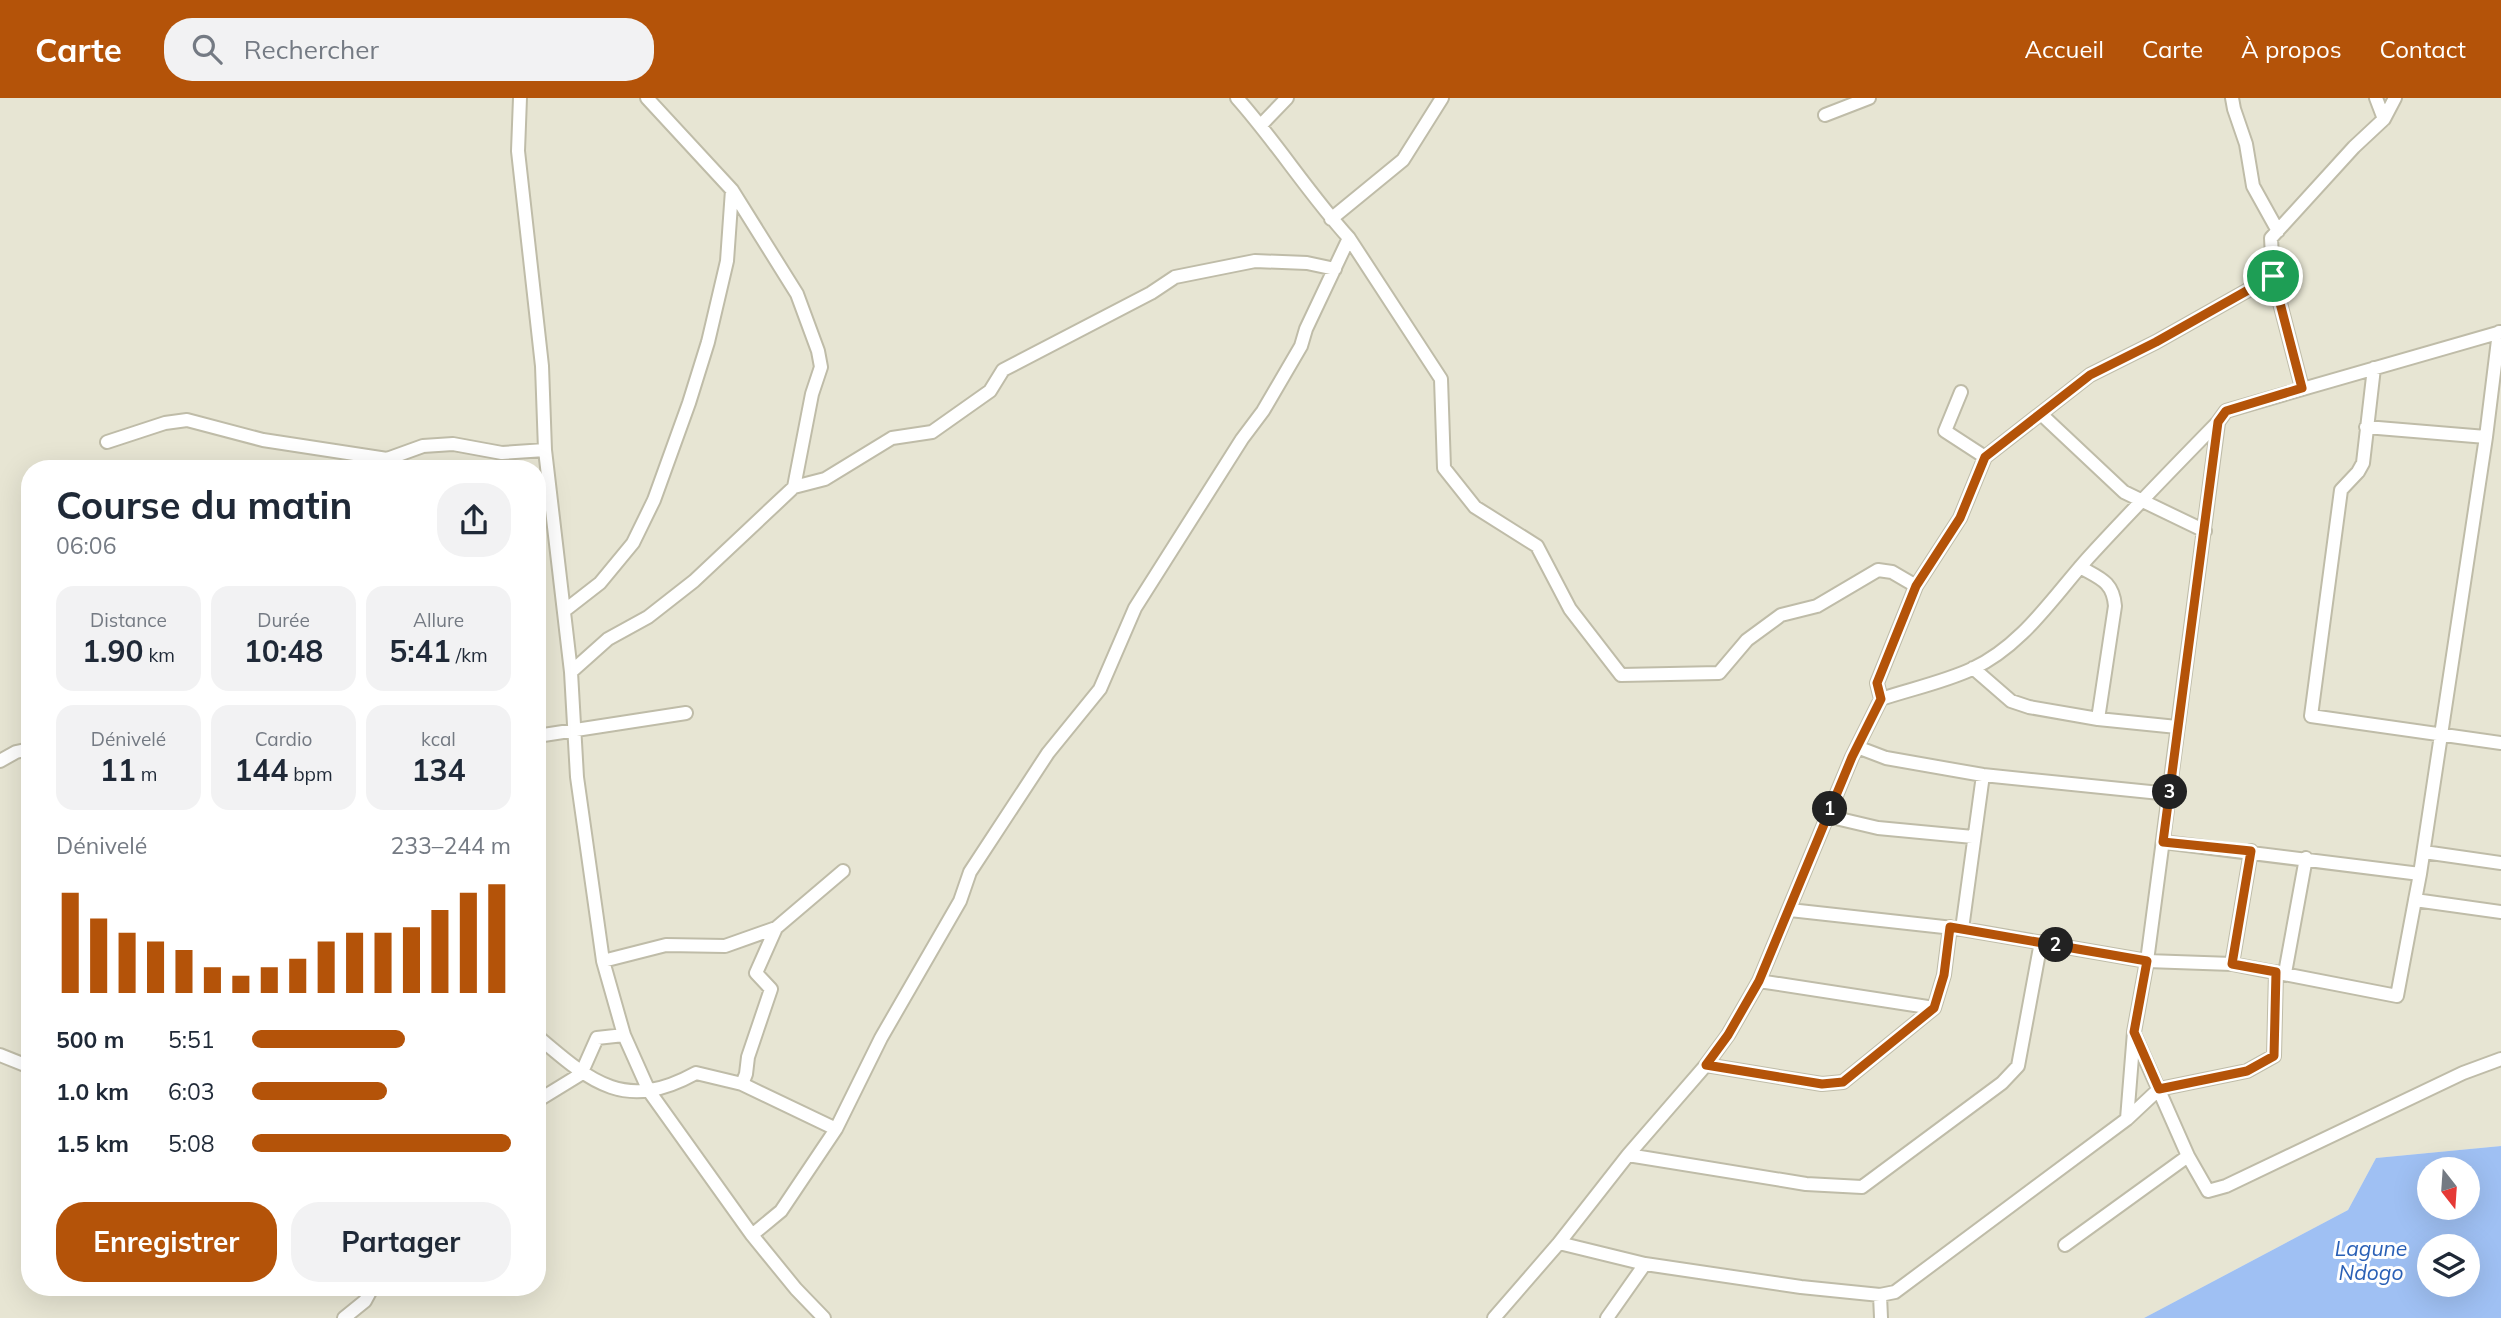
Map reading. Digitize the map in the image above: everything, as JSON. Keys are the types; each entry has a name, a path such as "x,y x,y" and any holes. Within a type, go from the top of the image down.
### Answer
{"street":[{"path":"520,98 519,151 542,366 545,450 571,672 577,777 603,961 624,1035 649,1091 752,1235 796,1289 824,1318"},
{"path":"647,98 732,190 797,294 818,351 821,367 811,394 794,487"},
{"path":"1237,98 1261,125 1331,219 1349,238 1441,379 1444,468 1475,507 1537,546 1570,610 1621,676 1718,673 1747,640 1781,615 1817,606 1878,569 1892,572 1916,586"},
{"path":"1261,125 1287,98"},
{"path":"1331,219 1403,160 1442,98"},
{"path":"1825,115 1869,98"},
{"path":"2232,98 2246,144 2253,186 2278,231"},
{"path":"2376,98 2384,119"},
{"path":"2302,388 2273,276 2271,238 2354,147 2384,119 2395,98"},
{"path":"564,611 600,583 625,553 633,543 654,500 708,342 727,261 732,190"},
{"path":"752,1235 781,1211 836,1129 881,1038 960,901 970,872 1041,763 1100,689 1135,608 1295,358 1349,238"},
{"path":"571,672 608,639 648,617 694,581 794,487 825,479 892,438 932,432 990,391 1003,370 1175,277 1255,261 1307,263 1335,269"},
{"path":"1494,1318 1706,1065 1728,1035 1759,981 1827,816 1881,699 1877,683 1916,586 1960,518 1985,457 2090,375 2156,342 2273,276"},
{"path":"1790,909 1956,928 2147,961 2232,964 2397,996 2443,734 2500,332 2226,411 2141,499 2029,627 2000,651 1973,668 1881,699"},
{"path":"2374,368 2362,463 2358,472 2341,490 2311,716 2501,743"},
{"path":"1961,391 1945,431 1985,457"},
{"path":"2041,414 2124,492 2205,531"},
{"path":"107,442 165,423 187,420 263,440 387,459 423,446 453,444 502,453 545,450"},
{"path":"2127,1119 2134,1032 2147,961 2170,794 2218,422"},
{"path":"2366,427 2486,438"},
{"path":"2080,567 2111,587 2114,595 2115,606 2098,719"},
{"path":"1973,668 2011,701 2029,707 2098,719 2177,727"},
{"path":"546,734 686,713"},
{"path":"1857,747 1886,758 1983,775 2170,794"},
{"path":"0,761 21,751"},
{"path":"1706,1065 1822,1084 1843,1082 1934,1008 1956,928 1983,775"},
{"path":"1827,816 1878,828 1973,837"},
{"path":"2163,842 2420,874"},
{"path":"2232,964 2251,851"},
{"path":"2424,852 2501,863"},
{"path":"1559,1242 1645,1264 1801,1287 1880,1295 1895,1292 2127,1119 2159,1089 2247,1071 2274,1056 2281,972 2306,858"},
{"path":"603,961 666,945 725,946 776,928 843,871"},
{"path":"2415,900 2501,912"},
{"path":"742,1084 748,1057 771,989 756,972 776,928"},
{"path":"1628,1155 1806,1184 1862,1187 2002,1083 2018,1066 2040,942"},
{"path":"1759,981 1934,1008"},
{"path":"2134,1032 2189,1156 2208,1191 2226,1186 2463,1073 2501,1059"},
{"path":"546,1095 581,1074 597,1038 624,1035"},
{"path":"546,1044 581,1074 616,1090 649,1091 673,1086 696,1073 742,1084 836,1129"},
{"path":"0,1055 21,1063"},
{"path":"2065,1245 2189,1156"},
{"path":"1607,1318 1645,1264"},
{"path":"1880,1295 1881,1318"},
{"path":"344,1318 368,1296"}],"shaded area":[{"path":"0,98 2501,98 2501,1146 2376,1158 2348,1210 2144,1318 0,1318"}],"water":[{"name":"Lagune Ndogo","path":"2501,1146 2501,1318 2144,1318 2348,1210 2376,1158"}],"route":[{"path":"2273,276 2302,388 2226,411 2218,422 2163,842 2251,851 2232,964 2276,972 2274,1056 2247,1071 2159,1089 2134,1032 2147,961 1950,927 1944,975 1934,1008 1843,1082 1822,1084 1706,1065 1728,1035 1759,981 1852,757 1881,699 1877,683 1916,586 1960,518 1985,457 2090,375 2156,342 2273,276"}]}
